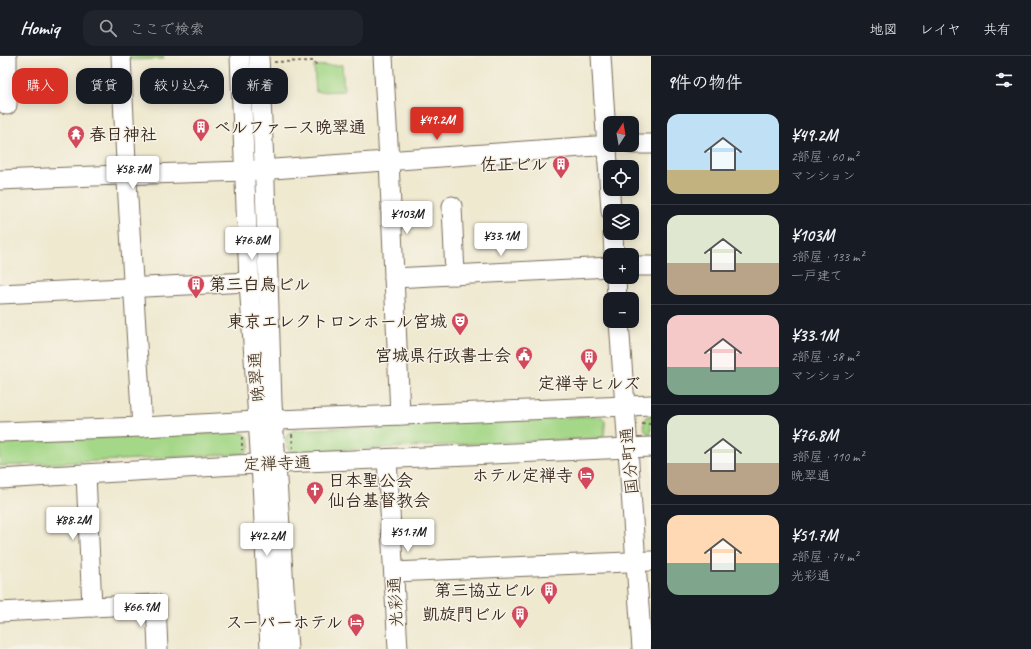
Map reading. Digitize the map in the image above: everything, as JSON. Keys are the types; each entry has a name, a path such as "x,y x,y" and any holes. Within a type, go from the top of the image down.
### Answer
{"street":[{"path":"7,56 7,105"},
{"path":"121,56 142,427"},
{"name":"晩翠通","path":"240,56 249,282 266,420 269,464 288,649"},
{"path":"382,56 389,160 400,415"},
{"path":"601,56 606,116"},
{"name":"晩翠通","path":"266,59 266,420"},
{"path":"639,144 651,144"},
{"path":"0,180 127,174 265,170 603,145"},
{"path":"608,152 611,204"},
{"path":"452,206 455,275"},
{"path":"639,266 651,266"},
{"path":"394,278 603,267"},
{"path":"0,294 249,282"},
{"name":"国分町通","path":"618,328 628,448 643,562 642,649"},
{"path":"0,432 651,405"},
{"name":"定禅寺通","path":"0,479 269,464 651,447"},
{"name":"光彩通","path":"387,459 398,649"},
{"name":"晩翠通","path":"269,464 270,649"},
{"path":"86,475 92,606"},
{"path":"394,572 643,562"},
{"path":"0,612 92,606 156,604 158,649"}],"path":[{"path":"266,59 315,61 316,66"},
{"path":"641,424 651,424"},
{"path":"292,431 293,451"},
{"path":"241,433 242,454"}],"green space":[{"path":"127,56 163,56 164,59 127,60"},
{"path":"342,65 344,91 316,92 314,66"},
{"path":"651,414 651,435 647,433 643,426 646,417"},
{"path":"594,416 602,417 605,421 604,436 600,438 296,452 289,449 285,440 288,433 294,430"},
{"path":"237,432 245,434 249,438 250,444 247,452 240,454 0,466 0,442"}],"place":[{"name":"ベルファース晩翠通","path":"201,142"},
{"name":"春日神社","path":"76,149"},
{"name":"佐正ビル","path":"561,179"},
{"name":"第三白鳥ビル","path":"196,299"},
{"name":"東京エレクトロンホール宮城","path":"460,336"},
{"name":"宮城県行政書士会","path":"524,370"},
{"name":"定禅寺ヒルズ","path":"589,372"},
{"name":"ホテル定禅寺","path":"586,490"},
{"name":"日本聖公会 仙台基督教会","path":"315,505"},
{"name":"第三協立ビル","path":"549,605"},
{"name":"凱旋門ビル","path":"520,629"},
{"name":"スーパーホテル","path":"356,637"}]}
